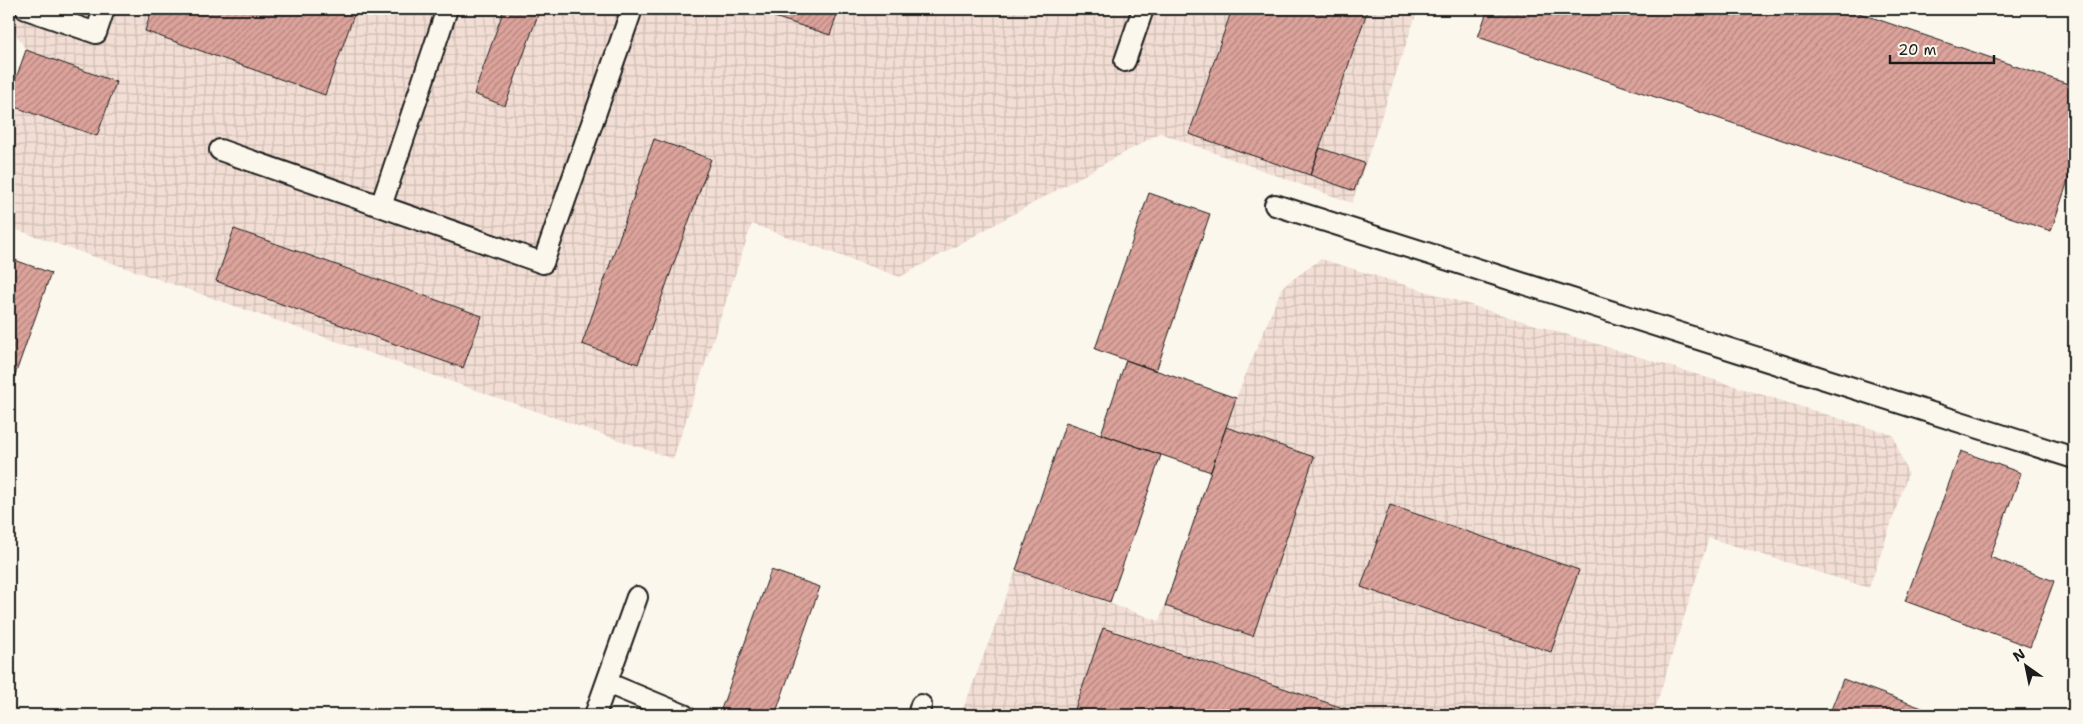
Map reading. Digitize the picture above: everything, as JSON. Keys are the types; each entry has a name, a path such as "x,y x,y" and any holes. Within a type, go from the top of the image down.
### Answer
{"lane":[{"path":"26,9 96,33 104,9"},
{"path":"381,206 447,9"},
{"path":"220,150 543,263 632,9"},
{"path":"1125,61 1143,9"},
{"path":"1275,205 2074,458"},
{"path":"595,715 637,597"},
{"path":"607,683 684,715"}],"shaded area":[{"path":"9,9 766,9 763,18 767,9 1418,9 1352,203 1160,133 900,277 752,224 673,459 9,227 9,98 26,50 9,22"},
{"path":"1321,259 1893,435 1908,474 1869,588 1709,538 1653,715 961,715 1016,570 1159,621 1236,398 1282,287"}],"building":[{"path":"152,9 356,9 325,95 145,31"},
{"path":"504,9 540,9 505,106 474,94"},
{"path":"767,9 839,9 830,35 765,14"},
{"path":"1232,9 1368,9 1310,175 1189,134"},
{"path":"1488,9 1847,9 2074,86 2074,163 2051,231 1478,37"},
{"path":"26,50 116,82 97,136 9,105 9,98"},
{"path":"654,139 711,159 638,364 582,344"},
{"path":"1320,148 1364,163 1354,191 1310,175"},
{"path":"1149,193 1210,214 1156,371 1095,349"},
{"path":"234,229 482,316 463,368 216,281"},
{"path":"9,258 51,273 9,392"},
{"path":"1126,360 1236,398 1211,472 1101,434"},
{"path":"1066,422 1161,455 1110,602 1016,570"},
{"path":"1226,427 1314,457 1253,636 1165,606"},
{"path":"1961,451 2021,473 1990,557 2054,581 2030,647 1905,601"},
{"path":"1390,505 1579,570 1551,652 1361,587"},
{"path":"771,570 820,587 775,715 719,715"},
{"path":"1103,628 1364,715 1073,715"},
{"path":"1843,679 1941,715 1829,715"}]}
